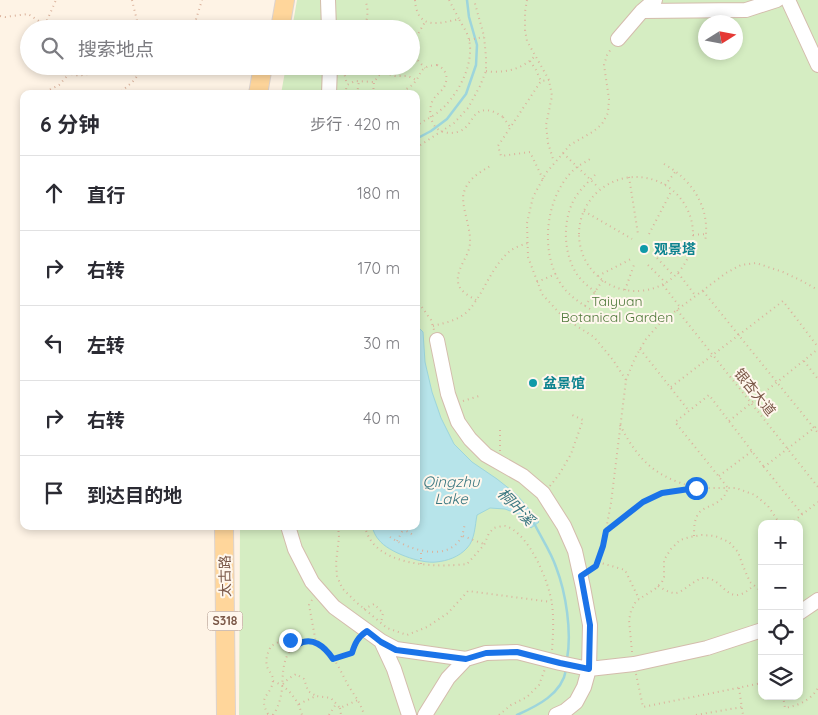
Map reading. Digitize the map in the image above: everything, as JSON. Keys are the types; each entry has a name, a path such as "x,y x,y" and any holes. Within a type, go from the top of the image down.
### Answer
{"main road":[{"path":"272,20 275,0"},
{"path":"282,20 286,0"},
{"path":"259,90 261,75"},
{"path":"269,90 271,75"},
{"name":"太古路","path":"214,530 216,715"},
{"name":"太古路","path":"224,530 226,715"}],"lane":[{"path":"328,0 329,20"},
{"path":"618,39 642,11 656,0"},
{"path":"642,11 746,10 777,0"},
{"path":"788,0 812,38 818,65"},
{"path":"329,90 330,75"},
{"path":"437,340 448,394 458,422 470,439 486,456 523,476 543,493 564,526 574,551 581,576 590,625 583,667 584,687 576,702 565,711 556,715"},
{"path":"289,530 295,549 312,582 334,608 381,642 396,650 466,659 486,653 517,652 583,667 634,664 707,648 758,631"},
{"path":"803,610 818,600"},
{"path":"381,642 394,668 409,715"},
{"path":"425,715 448,678 466,659"}],"path":[{"path":"47,20 56,0"},
{"path":"132,0 137,20"},
{"path":"196,20 202,0"},
{"path":"366,0 366,20"},
{"path":"415,0 415,6 420,17 425,22 437,24 459,19"},
{"path":"420,123 438,112 457,91 465,75 470,56 471,40 449,0"},
{"path":"420,145 454,123 468,108 486,71 483,37 474,0"},
{"path":"527,0 524,30 527,41 549,80 552,96 546,125 548,143 555,163"},
{"path":"0,16 28,14 37,20"},
{"path":"420,31 425,22"},
{"path":"471,40 483,37"},
{"path":"618,39 607,56 604,65 609,99 608,112 602,124 570,145 546,173 532,197 528,223 528,257 542,294 564,318 594,337 613,360 626,380"},
{"path":"486,71 504,72 518,68 535,56"},
{"path":"530,61 541,81"},
{"path":"420,63 425,68"},
{"path":"420,73 428,66 436,65 444,70 447,76 442,90 432,103 430,113 434,124 439,130 447,133 464,129 477,113 484,111 494,111 511,127"},
{"path":"49,90 58,85 68,75"},
{"path":"122,90 130,84 136,75"},
{"path":"345,75 347,85 346,90"},
{"path":"373,90 374,82 379,75"},
{"path":"390,75 408,76 416,80"},
{"path":"404,90 413,84 419,75"},
{"path":"543,179 530,152 501,156 498,146 541,81 549,80"},
{"path":"347,85 355,81 374,82"},
{"path":"358,90 359,81"},
{"path":"563,153 600,189"},
{"path":"590,159 577,167 558,192 550,211 547,232 548,252 553,270 563,287 576,300 590,309"},
{"path":"664,164 676,171 693,188 697,195 705,220 705,242"},
{"path":"476,300 463,293 458,282 460,270 467,255 470,242 463,193 470,179 490,166"},
{"path":"665,185 676,171"},
{"path":"595,175 578,193 569,212 565,230 566,251 574,270 584,283 597,293"},
{"path":"636,176 655,179 665,185 672,189 684,202 691,220 693,235 691,245 688,257 678,273 663,285 644,290 626,290 603,280 593,271 583,255 579,237 580,218 588,201 600,189 618,179 636,176"},
{"path":"629,177 638,234"},
{"path":"649,234 672,189"},
{"path":"584,211 632,239"},
{"path":"693,235 706,234"},
{"path":"433,326 456,319 468,312 493,271 511,250 528,243"},
{"path":"660,249 691,245"},
{"path":"657,258 674,276"},
{"path":"598,276 631,259"},
{"path":"626,290 635,262"},
{"path":"581,576 596,566 603,546 612,503 626,380 646,339 661,322 680,307 726,272 741,265 756,264 789,275 818,290"},
{"path":"648,265 666,283"},
{"path":"678,273 696,296"},
{"path":"538,282 556,274"},
{"path":"585,306 597,293 603,280"},
{"path":"663,285 680,307"},
{"name":"银杏大道","path":"703,290 818,433"},
{"path":"671,388 783,301 818,348 729,421"},
{"path":"420,305 431,320 437,340"},
{"name":"银杏大道","path":"677,310 818,487"},
{"path":"640,349 689,411"},
{"path":"804,361 818,379"},
{"path":"452,404 482,395"},
{"path":"728,488 675,422 709,395 802,514"},
{"path":"543,493 560,473 571,454 583,420 570,414"},
{"path":"620,425 630,444 642,460 658,472 680,483 696,488"},
{"path":"764,467 818,425"},
{"path":"500,427 500,463"},
{"path":"719,476 752,451"},
{"path":"606,531 643,502 662,493 696,488 736,488 755,495 768,506 777,520"},
{"path":"694,536 697,516 702,510 719,502 725,496 728,488"},
{"path":"795,520 818,502"},
{"path":"390,537 421,551 445,550 455,546 462,536 465,523"},
{"path":"366,530 366,534 377,548 392,557 416,564 453,566 467,564 484,544 494,528 504,526 516,531 528,546 540,565 551,602 554,661 539,685 527,697 511,705 499,715"},
{"path":"338,530 336,563 337,576 342,588 387,628 407,634 427,627 448,613 468,591 551,602"},
{"path":"397,541 403,530 415,536"},
{"path":"462,536 484,544"},
{"path":"758,588 750,582 738,552 729,542 715,536 694,536 680,540 671,549 664,560 664,577 662,582 636,601 631,610 629,620 634,664 643,707 758,684"},
{"path":"421,551 421,564"},
{"path":"597,562 626,570 639,599"},
{"path":"658,586 669,592 677,593 684,591 701,578 711,579 732,595 740,595 747,592 754,585"},
{"path":"316,643 310,606 318,589"},
{"path":"364,609 374,604 383,613 381,623"},
{"path":"333,659 352,653 355,643 367,631"},
{"path":"297,645 290,640 280,642 271,646 266,656 266,665 273,681 264,698 263,706 268,714 273,715 276,711 282,691 284,661 291,650 297,645 301,642 310,641 327,650 362,705 364,715"},
{"path":"282,685 296,674 304,679 308,691 316,696 332,698 340,708 341,715"},
{"path":"273,681 282,685 292,695 299,704 302,715"},
{"path":"739,688 743,715"},
{"path":"784,700 785,708 799,705 815,694 818,688"},
{"path":"299,704 316,696"},
{"path":"340,708 358,700"},
{"path":"329,715 336,703"},
{"path":"696,715 742,707"},
{"path":"720,711 721,715"}],"green space":[{"name":"Taiyuan Botanical Garden","path":"297,0 818,0 818,715 239,715 240,530 420,530 420,90 282,90 284,75 420,75 420,20 294,20"}],"water":[{"name":"Qingzhu Lake","path":"420,329 423,332 425,362 432,392 441,418 454,444 472,462 516,494 539,522 531,528 518,514 505,509 490,508 477,515 473,537 467,548 453,558 436,562 422,561 397,553 383,544 373,530 420,530"}],"waterway":[{"name":"桐叶溪","path":"420,137 447,119 466,94 476,65 477,45 469,17 467,0"},
{"name":"桐叶溪","path":"533,522 552,556 563,589 569,637 567,659"},
{"name":"桐叶溪","path":"517,715 533,708 548,698 559,686 566,670"}],"place":[{"name":"观景塔","path":"644,249"},
{"name":"盆景馆","path":"533,383"}],"route":[{"path":"290,640 297,645 301,642 310,641 319,644 327,650 333,659 352,653 355,643 367,631 381,642 396,650 466,659 486,653 517,652 589,669 590,625 581,576 596,566 606,531 643,502 662,493 696,488"}]}
